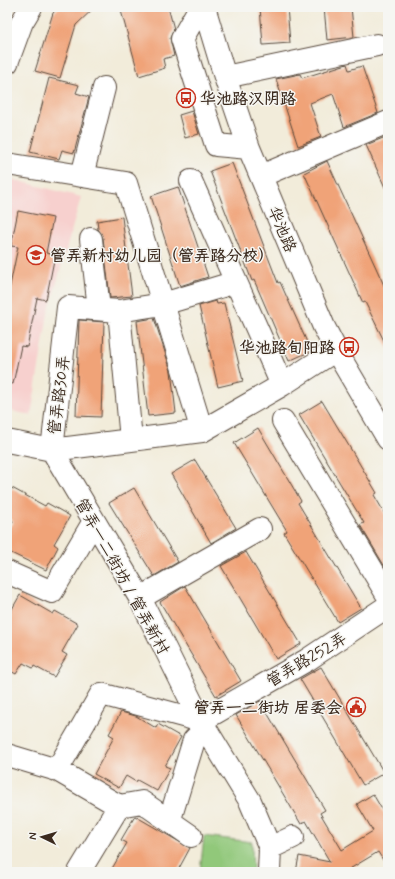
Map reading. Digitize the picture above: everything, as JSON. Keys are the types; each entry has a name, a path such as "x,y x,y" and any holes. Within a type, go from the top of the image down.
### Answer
{"street":[{"path":"7,63 22,22 31,7"},
{"path":"200,7 182,39 216,145 249,148"},
{"name":"华池路","path":"204,7 224,77 249,148 336,350 388,439"},
{"path":"224,77 377,45"},
{"path":"82,176 104,88"},
{"path":"261,176 388,122"},
{"path":"7,164 126,183 202,431"},
{"path":"191,181 282,385"},
{"path":"91,239 109,310 131,440"},
{"name":"管弄路30弄","path":"236,282 163,304 109,310 68,307 52,450 202,431 282,385 336,350"},
{"path":"283,421 388,596"},
{"path":"7,441 52,450"},
{"name":"管弄一二街坊 / 管弄新村","path":"52,450 140,598 203,725 250,801 270,848 269,872"},
{"path":"7,572 52,592 94,521"},
{"path":"140,598 260,529"},
{"name":"管弄路252弄","path":"203,725 350,633 388,606"},
{"path":"57,770 101,694 203,725 194,740 170,819"},
{"path":"7,754 57,770 119,806 142,802 170,819 192,836"},
{"path":"79,872 119,806"},
{"path":"270,848 292,837"}],"shaded area":[{"name":"管弄新村幼儿园（管弄路分校）","path":"7,178 81,197 48,313 31,415 7,410"}],"green space":[{"path":"204,836 252,842 253,872 200,872"}],"building":[{"path":"59,7 95,7 76,25 60,78 35,71 53,13"},
{"path":"120,7 168,7 174,29 170,38 174,56 163,59 165,68 139,76"},
{"path":"260,7 287,7 290,43 263,45"},
{"path":"324,7 351,7 354,37 327,40"},
{"path":"347,64 349,70 362,66 378,113 344,127 333,94 310,103 321,137 298,146 276,79 300,74 302,78"},
{"path":"49,78 79,85 76,93 89,97 74,153 62,150 59,159 30,152"},
{"path":"192,111 199,134 185,138 179,115"},
{"path":"388,136 388,194 366,145"},
{"path":"327,161 388,294 388,349 365,302 363,303 304,173"},
{"path":"232,163 278,283 280,282 311,351 289,361 254,280 252,281 210,171"},
{"path":"178,187 208,277 180,286 151,196"},
{"path":"18,211 53,218 46,253 55,255 46,300 37,298 27,347 21,346 13,384 7,383 7,300 18,247 11,246"},
{"path":"122,217 132,296 110,298 103,238 98,229 97,221"},
{"path":"216,301 217,304 224,303 243,381 218,387 199,306"},
{"path":"154,318 171,371 176,413 148,416 137,321"},
{"path":"79,320 104,322 101,417 76,416"},
{"path":"322,401 377,493 374,495 388,519 388,572 360,525 364,523 299,415"},
{"path":"258,428 301,501 298,503 361,608 338,622 284,533 287,531 234,443"},
{"path":"195,460 236,528 211,543 171,474"},
{"path":"12,488 45,506 47,503 70,516 54,544 58,547 46,570 7,551 7,532 13,521 7,518 7,496"},
{"path":"134,488 178,562 154,576 109,503"},
{"path":"246,552 301,644 276,659 221,566"},
{"path":"185,586 241,681 216,696 160,602"},
{"path":"20,595 53,614 55,611 78,624 62,652 67,655 54,677 34,666 33,668 23,663 16,674 7,669 7,618"},
{"path":"321,667 384,773 363,785 300,679"},
{"path":"260,701 325,810 320,813 342,850 373,831 357,804 373,794 388,820 388,868 378,852 348,870 348,872 296,872 299,856 330,862 306,821 301,824 236,715"},
{"path":"121,712 136,716 156,728 158,724 181,737 165,766 170,768 157,791 126,776 119,788 94,774 114,737 109,734"},
{"path":"135,816 190,848 177,872 110,872 127,843 121,840"}],"place":[{"name":"华池路汉阴路","path":"186,98"},
{"name":"管弄新村幼儿园（管弄路分校）","path":"36,255"},
{"name":"华池路旬阳路","path":"349,347"},
{"name":"管弄一二街坊 居委会","path":"356,707"}]}
